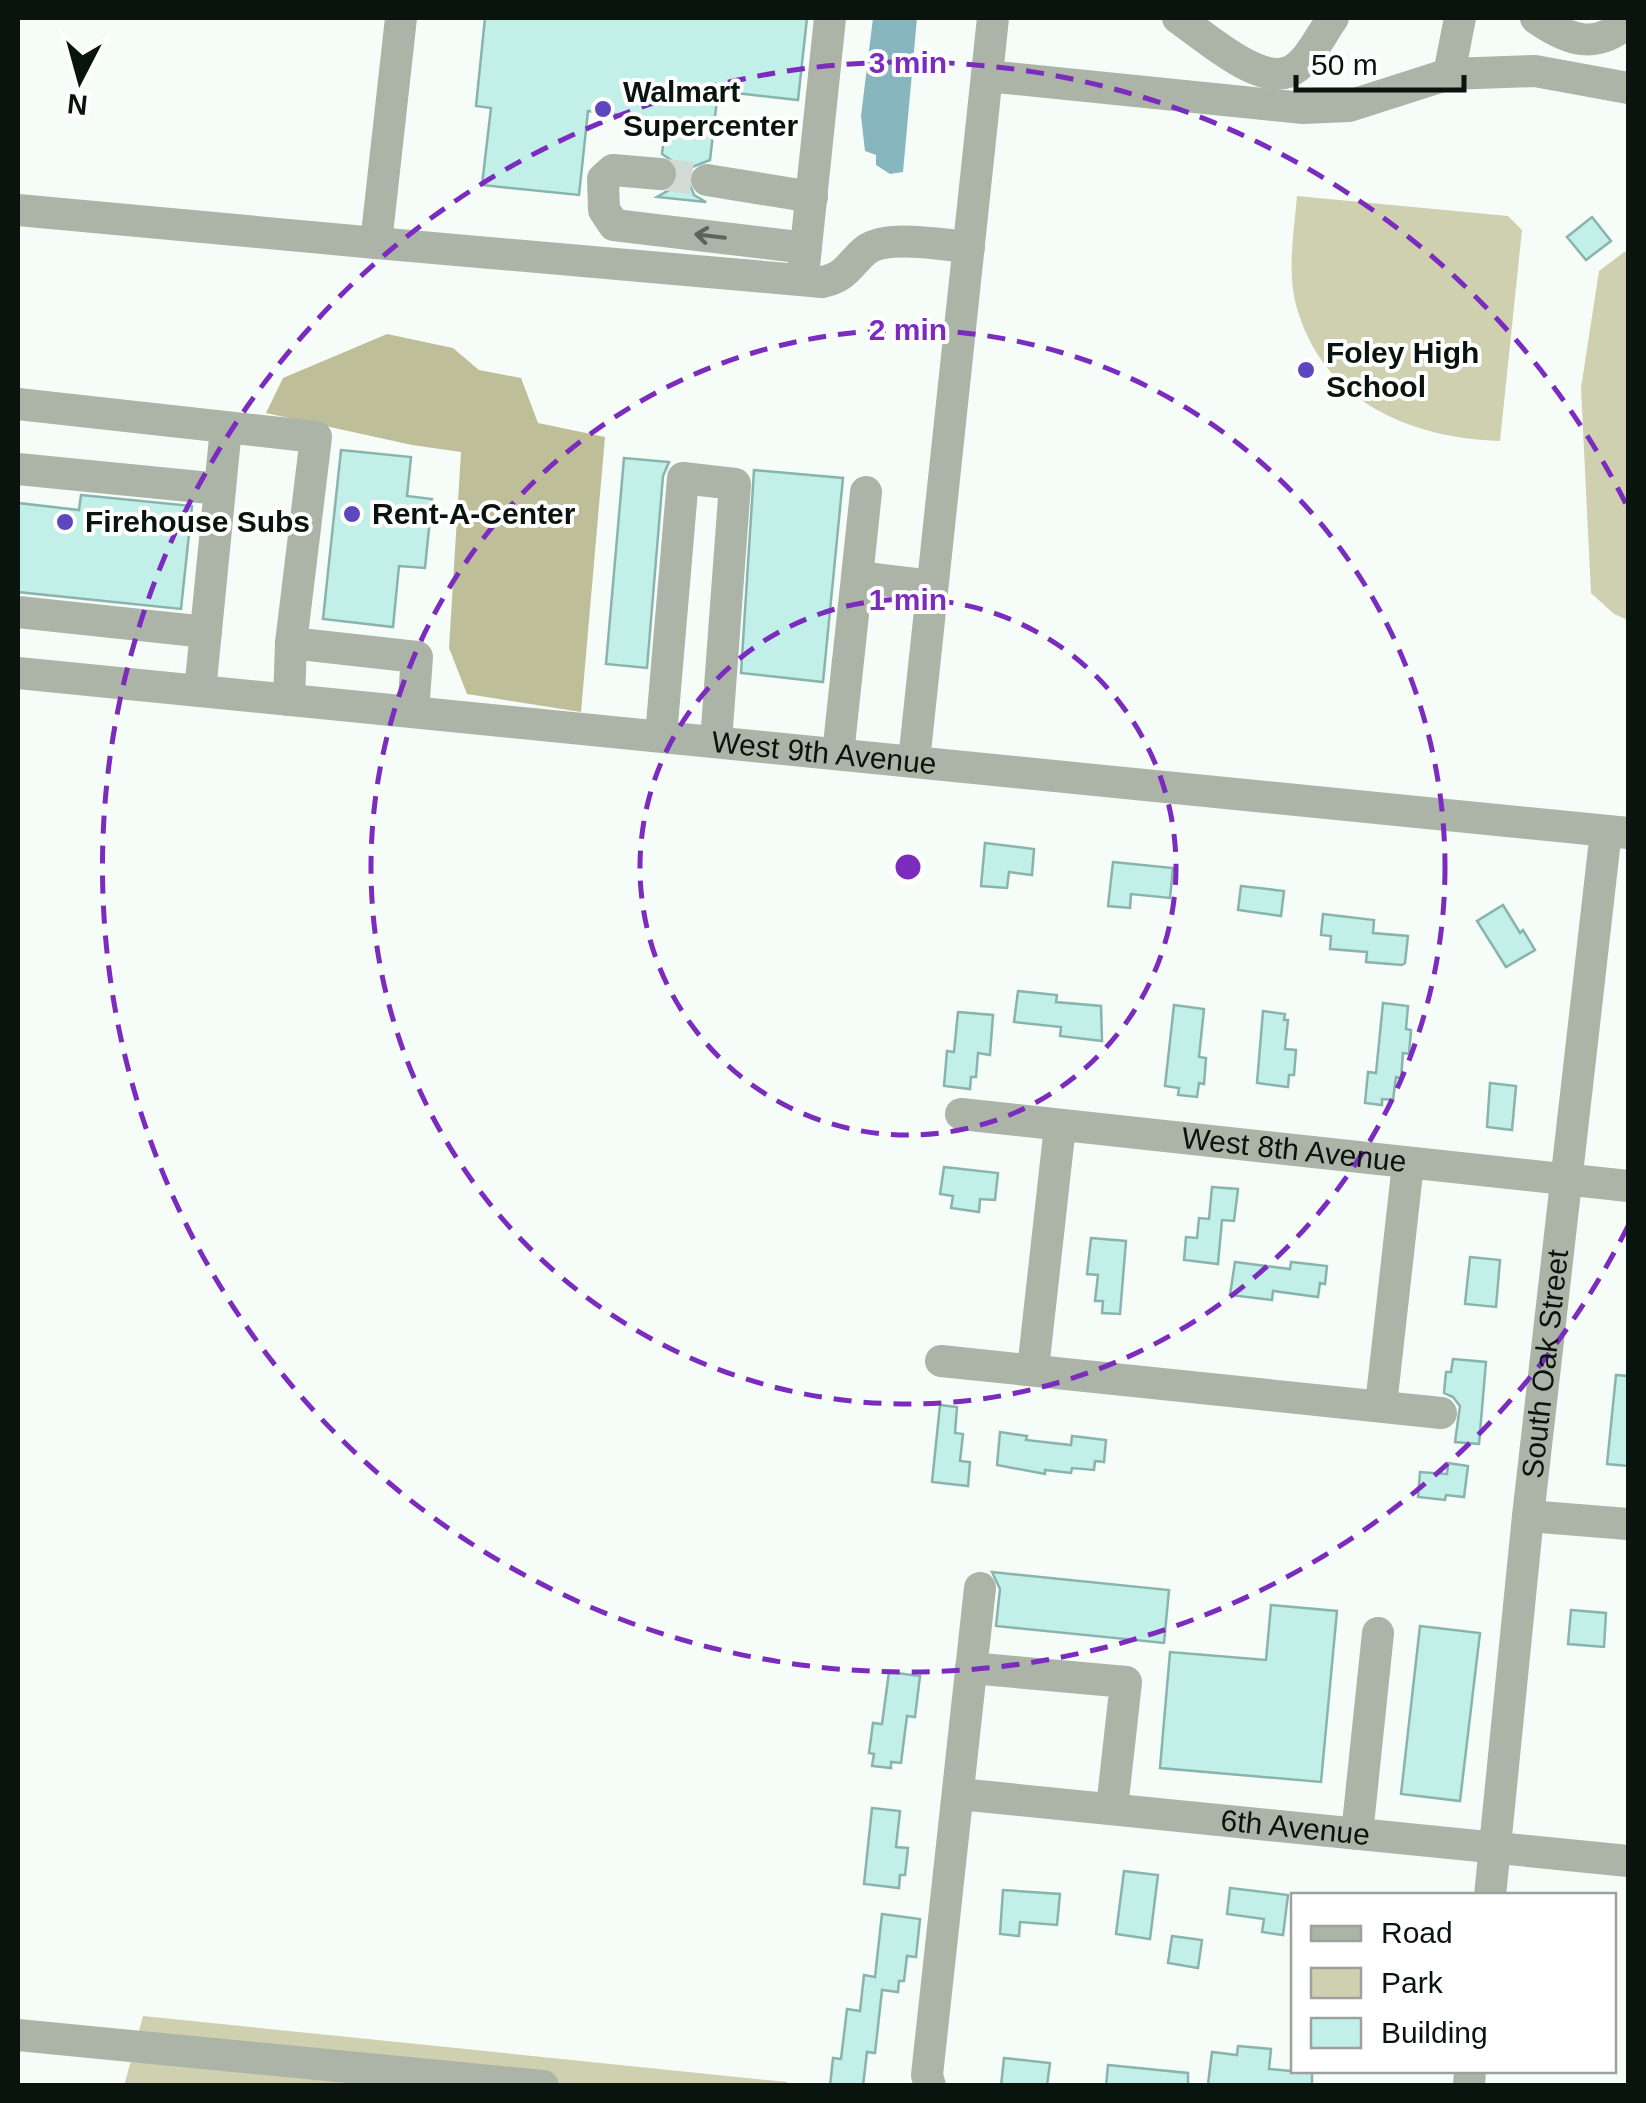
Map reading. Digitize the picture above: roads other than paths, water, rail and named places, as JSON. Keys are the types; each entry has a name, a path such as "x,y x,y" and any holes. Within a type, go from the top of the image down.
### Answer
{"street":[{"path":"376,243 401,18"},
{"path":"804,264 830,18"},
{"path":"914,761 993,18"},
{"path":"1178,18 1254,70 1277,74 1290,72 1303,61 1333,18"},
{"path":"1449,74 1460,18"},
{"path":"1536,18 1556,32 1588,41 1612,36 1628,22"},
{"path":"986,76 1303,108 1349,106 1449,74 1535,71 1628,88"},
{"path":"660,174 612,170 603,179 604,210 614,224 804,264 822,282 840,278 868,248 886,242 968,247"},
{"path":"708,180 812,198"},
{"path":"18,210 376,243 804,264"},
{"path":"18,404 316,437 291,643 289,700"},
{"path":"200,691 226,428"},
{"path":"18,469 220,489"},
{"path":"661,736 683,478 735,484 716,741"},
{"path":"838,754 866,492"},
{"path":"857,577 932,586"},
{"path":"18,612 206,632"},
{"path":"291,643 417,657 413,712"},
{"name":"West 9th Avenue","path":"18,673 1617,832"},
{"name":"South Oak Street","path":"1490,1893 1566,1180 1617,832"},
{"name":"West 8th Avenue","path":"961,1114 1628,1186"},
{"path":"1033,1369 1060,1126"},
{"path":"1382,1405 1408,1164"},
{"path":"942,1361 1441,1412"},
{"path":"1528,1516 1628,1524"},
{"path":"930,2086 927,2075 980,1588"},
{"path":"1358,1834 1378,1633"},
{"path":"972,1668 1126,1682 1112,1808"},
{"name":"6th Avenue","path":"960,1794 1628,1861"},
{"path":"18,2036 543,2086"}],"water":[{"path":"873,18 917,18 903,172 890,174 876,165 876,155 865,151 861,116"}],"tunnel":[{"path":"660,174 707,180"}],"place":[{"name":"Walmart Supercenter","path":"603,109"},
{"name":"Foley High School","path":"1306,370"},
{"name":"Rent-A-Center","path":"352,514"},
{"name":"Firehouse Subs","path":"65,522"}]}
